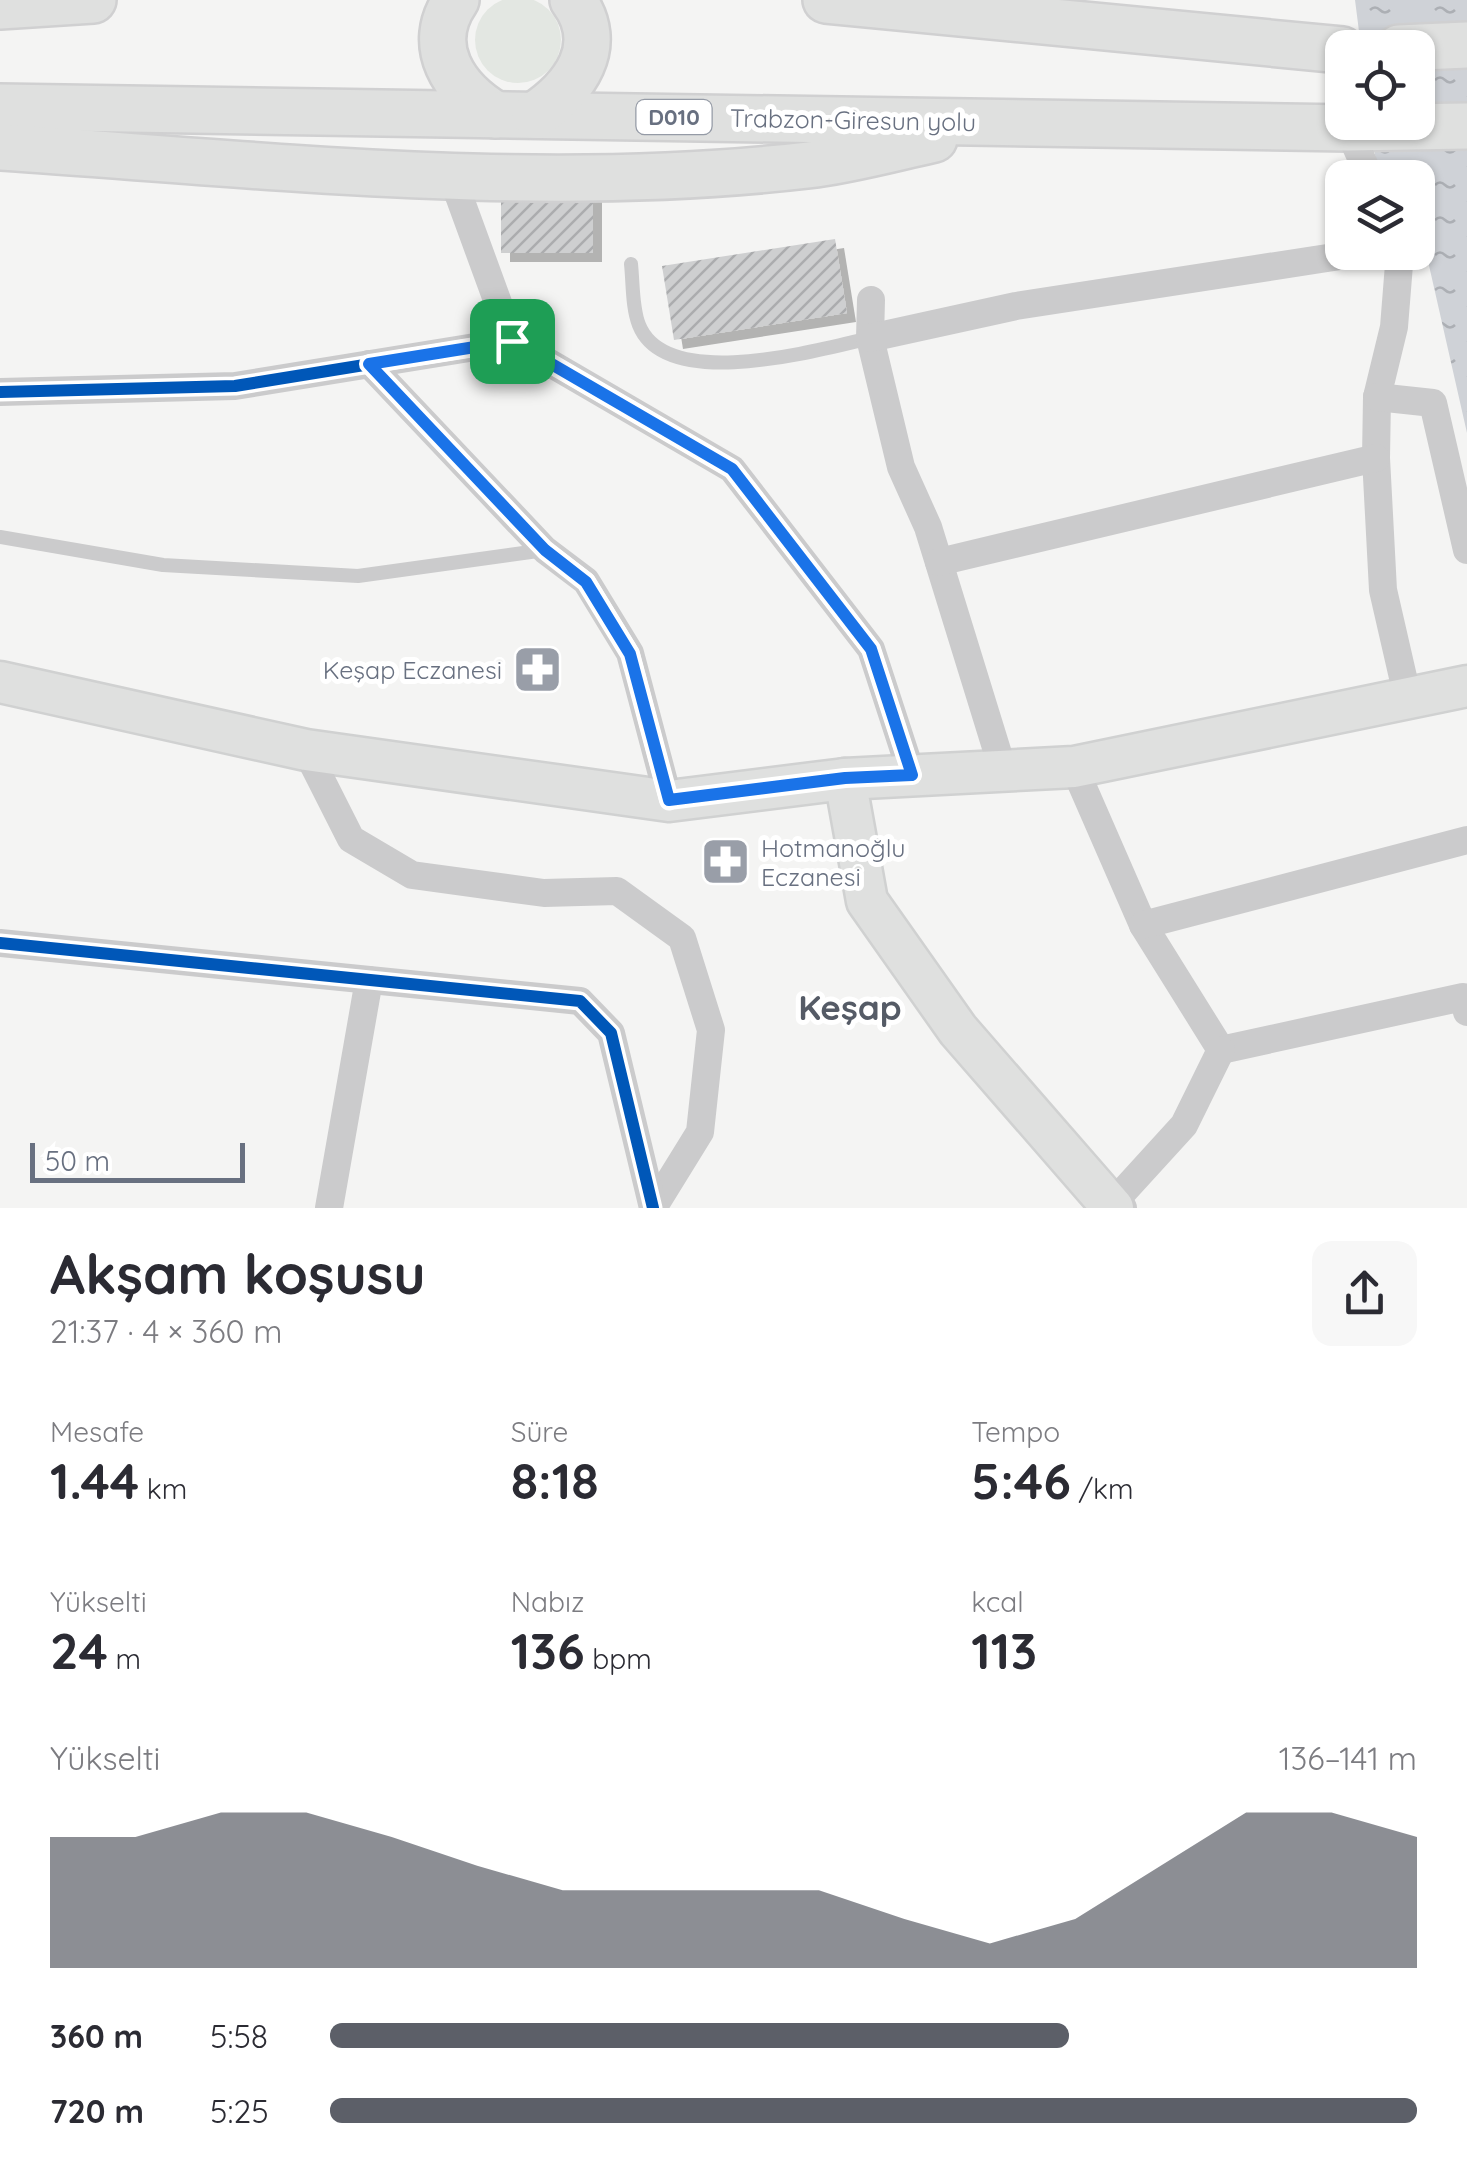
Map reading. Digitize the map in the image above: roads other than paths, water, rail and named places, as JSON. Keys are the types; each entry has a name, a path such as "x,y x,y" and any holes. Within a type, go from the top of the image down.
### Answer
{"highway":[{"path":"0,6 92,0"},
{"path":"456,0 445,24 445,61 463,93 515,115 566,93 584,61 584,24 573,0"},
{"path":"826,0 1325,48"},
{"path":"1435,46 1467,45"},
{"name":"Trabzon-Giresun yolu","path":"0,107 1325,128"},
{"path":"0,148 451,174 680,176 812,164 1012,122"},
{"name":"Trabzon-Giresun yolu","path":"1435,127 1467,126"}],"main road":[{"path":"0,682 306,750 669,800 845,778 1074,766 1440,692"},
{"path":"845,778 867,901 958,1030 1116,1207"}],"street":[{"path":"451,174 512,341"},
{"path":"870,338 1016,306 1325,258"},
{"path":"1399,270 1394,328 1377,397 1382,590 1440,692"},
{"path":"870,300 870,338 901,467 939,562 1004,770"},
{"path":"0,392 235,386 512,341 732,469 871,649 912,775"},
{"path":"369,364 545,550 586,582 630,654 669,800"},
{"path":"1377,397 1433,403 1467,550"},
{"path":"939,562 1376,458"},
{"path":"306,750 351,839 412,875 544,893 617,891 682,938 711,1030 700,1132 653,1208"},
{"path":"1074,766 1142,925 1221,1050"},
{"path":"1142,925 1467,840"},
{"path":"0,943 580,1002 611,1033 653,1208"},
{"path":"330,1208 369,980"},
{"path":"1221,1050 1466,1001"},
{"path":"1116,1207 1184,1124 1221,1050"}],"lane":[{"path":"630,264 639,326 664,352 703,363 782,357 870,338"},
{"path":"0,537 164,565 358,576 545,550"}],"water":[{"path":"1355,0 1467,0 1467,433 1430,270 1435,270 1435,160 1376,160 1373,140 1435,140 1435,30 1359,30"}],"place":[{"name":"Keşap Eczanesi","path":"537,670"},
{"name":"Hotmanoğlu Eczanesi","path":"726,862"}],"district":[{"name":"Keşap","path":"850,1008"}]}
